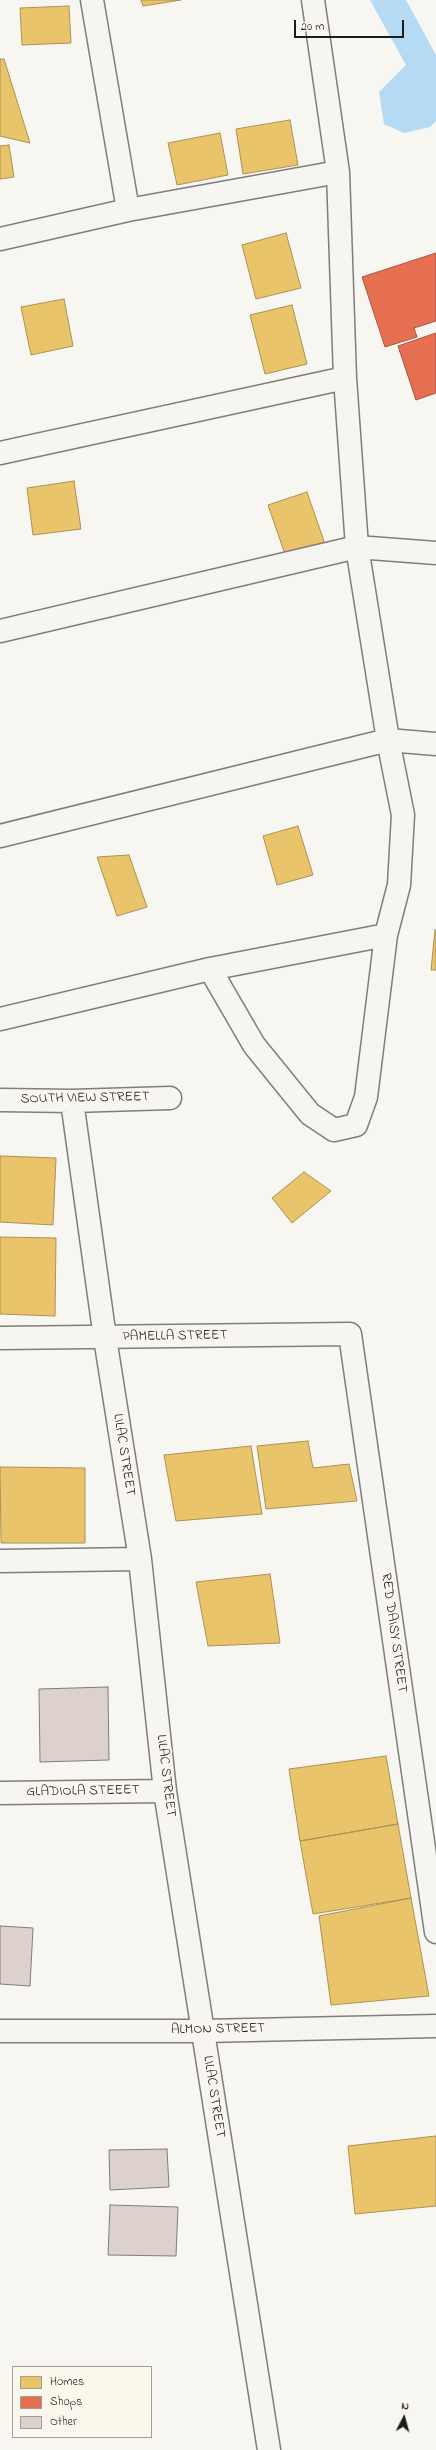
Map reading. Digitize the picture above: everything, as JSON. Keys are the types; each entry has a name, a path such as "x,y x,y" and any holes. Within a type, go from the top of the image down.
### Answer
{"street":[{"path":"92,0 128,210"},
{"path":"210,969 254,1045 310,1114 334,1130 356,1125 366,1097 386,935 400,885 403,815 388,740 357,547 345,378 338,172 313,0"},
{"path":"0,240 128,210 338,172"},
{"path":"0,453 345,378"},
{"path":"0,631 357,547 436,553"},
{"path":"0,836 388,740 436,744"},
{"path":"0,1020 210,969 386,935"},
{"name":"SOUTH VIEW STREET","path":"0,1100 72,1101 170,1098"},
{"name":"LILAC STREET","path":"72,1101 105,1338 140,1559 166,1791 202,2031 270,2450"},
{"name":"PAMELLA STREET","path":"0,1338 350,1334"},
{"name":"RED DAISY STREET","path":"350,1334 436,1932"},
{"path":"0,1561 140,1559"},
{"name":"GLADIOLA STEEET","path":"0,1794 166,1791"},
{"name":"ALMON STREET","path":"0,2031 202,2031 436,2026"}],"water":[{"path":"370,0 406,0 436,55 436,121 430,127 404,133 384,124 379,92 406,65"}],"building: Homes":[{"path":"141,0 181,0 143,6"},
{"path":"69,6 71,43 22,45 20,8"},
{"path":"0,59 4,59 30,143 0,136"},
{"path":"290,120 298,165 243,174 236,129"},
{"path":"220,133 228,175 177,185 168,143"},
{"path":"9,145 14,177 0,179 0,146"},
{"path":"286,233 301,288 256,299 242,245"},
{"path":"64,299 73,346 31,355 21,307"},
{"path":"292,305 307,364 265,374 250,315"},
{"path":"74,481 81,529 33,535 27,488"},
{"path":"307,492 326,547 287,560 268,505"},
{"path":"298,826 313,875 277,885 263,836"},
{"path":"129,855 147,907 117,916 97,857"},
{"path":"435,930 436,970 431,970"},
{"path":"0,1156 56,1158 53,1225 0,1222"},
{"path":"304,1172 331,1191 292,1223 272,1198"},
{"path":"0,1237 56,1238 55,1316 0,1314"},
{"path":"308,1441 313,1468 349,1464 357,1501 266,1509 257,1446"},
{"path":"251,1446 262,1514 176,1521 164,1455"},
{"path":"0,1467 85,1468 85,1543 1,1543"},
{"path":"270,1574 280,1643 208,1646 196,1582"},
{"path":"386,1756 398,1824 300,1841 289,1769"},
{"path":"398,1824 411,1898 313,1914 300,1841"},
{"path":"411,1898 429,1996 331,2005 319,1916"},
{"path":"436,2136 436,2206 355,2214 348,2146"}],"building: Shops":[{"path":"436,253 436,321 414,328 417,337 385,347 362,277"},
{"path":"436,333 436,393 416,400 398,346"}],"building: Other":[{"path":"108,1687 109,1760 40,1762 39,1689"},
{"path":"0,1926 33,1928 30,1986 0,1984"},
{"path":"167,2149 169,2187 110,2190 109,2150"},
{"path":"110,2205 178,2207 176,2256 108,2255"}]}
